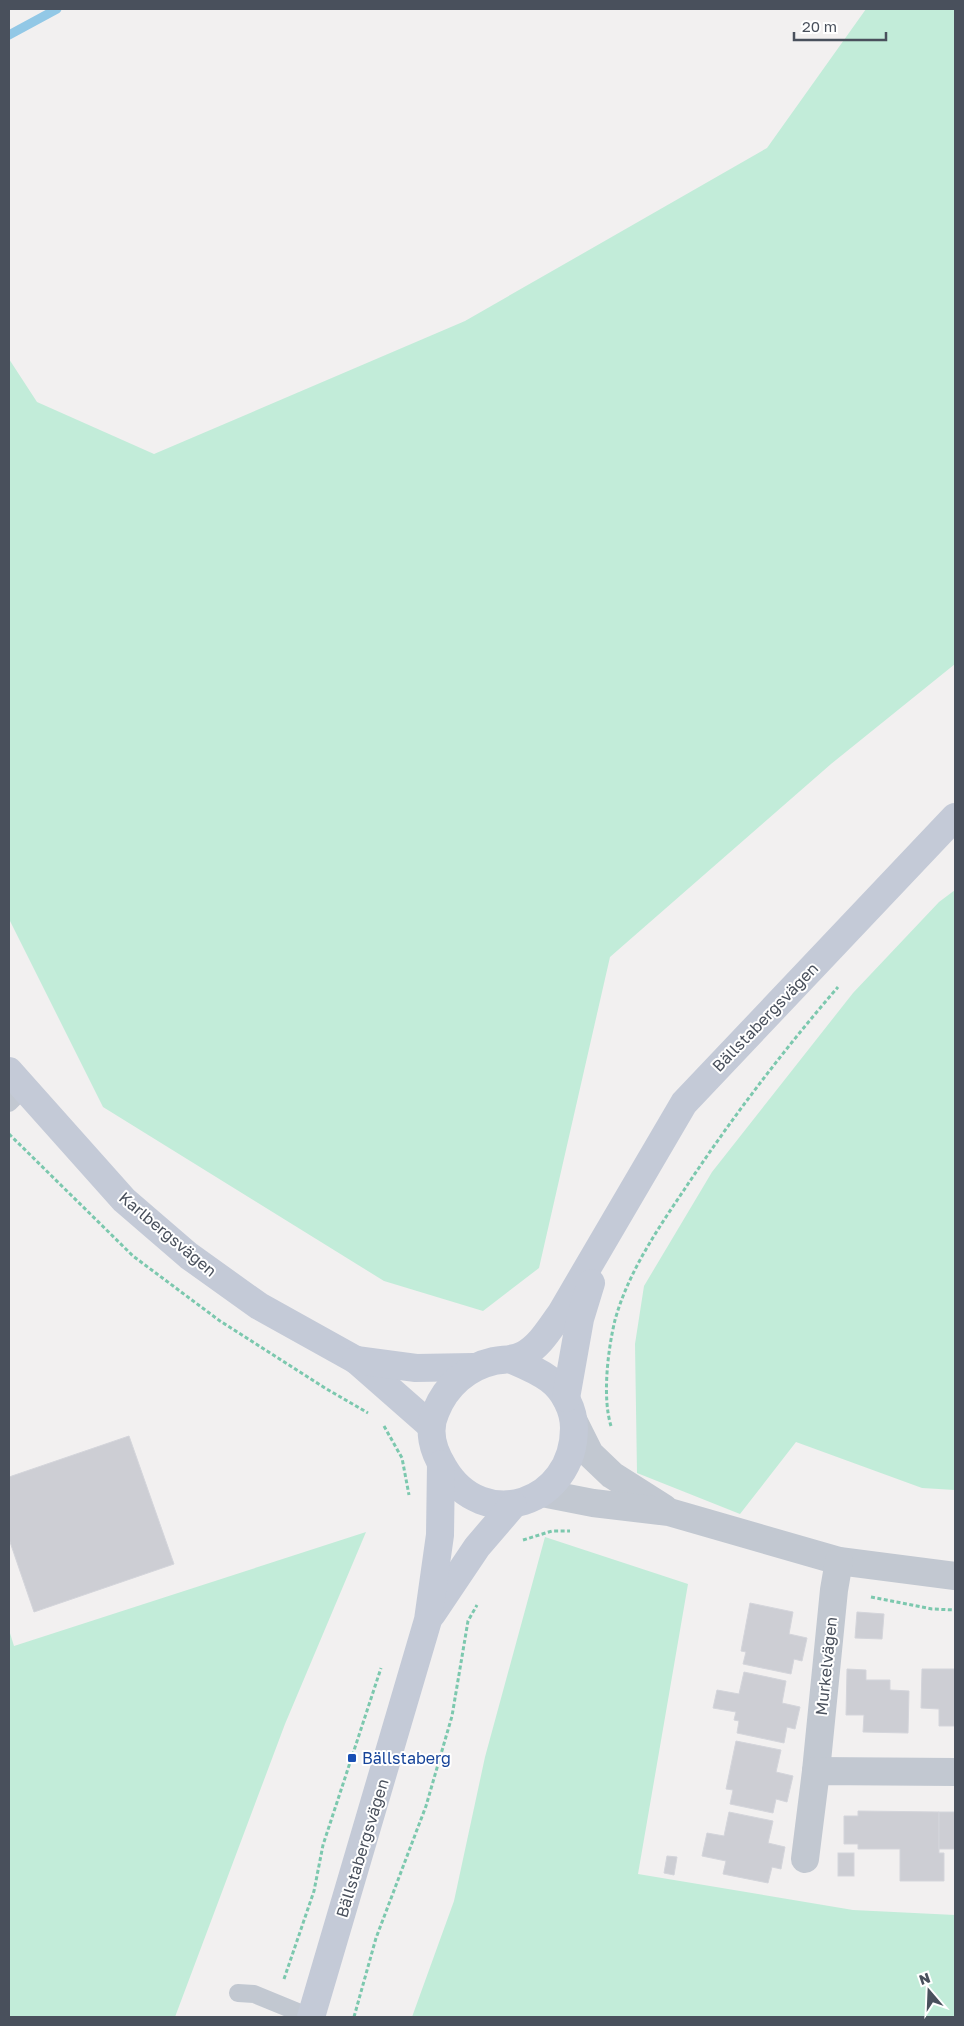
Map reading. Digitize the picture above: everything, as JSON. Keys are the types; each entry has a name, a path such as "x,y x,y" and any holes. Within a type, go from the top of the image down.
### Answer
{"street":[{"name":"Bällstabergsvägen","path":"513,1505 477,1498 457,1485 441,1464 436,1452 430,1425 439,1404 453,1383 473,1367 496,1360 512,1360 525,1354 543,1338 604,1239 684,1102 955,817"},
{"name":"Karlbergsvägen","path":"13,1088 124,1200 189,1256 259,1306 356,1360 430,1425"},
{"name":"Bällstabergsvägen","path":"428,1620 476,1547 513,1505 542,1493 558,1480 571,1457 574,1442 570,1410 580,1319 604,1239"},
{"name":"Karlbergsvägen","path":"356,1360 416,1368 473,1367"},
{"path":"512,1360 550,1380 570,1410 590,1454 612,1475 669,1512"},
{"name":"Bällstabergsvägen","path":"311,2017 428,1620 440,1535 441,1464"},
{"path":"542,1493 593,1503 669,1512 839,1561 955,1576"},
{"name":"Murkelvägen","path":"805,1859 816,1771 834,1590 839,1561"},
{"path":"816,1771 955,1772"}],"lane":[{"path":"238,1994 254,1994 311,2017"}],"path":[{"path":"613,1430 608,1416 607,1375 615,1321 632,1278 660,1226 713,1145 793,1039 843,981"},
{"path":"9,1134 133,1256 220,1322 373,1416"},
{"path":"380,1421 392,1437 402,1458 409,1500"},
{"path":"519,1544 535,1535 552,1531 578,1531"},
{"path":"834,1590 932,1609 955,1610"},
{"path":"354,2017 376,1938 428,1797 452,1716 468,1621 477,1604"},
{"path":"274,2002 314,1892 323,1845"}],"green space":[{"path":"866,9 955,9 955,664 831,764 610,957 539,1268 483,1311 384,1281 103,1107 9,919 9,359 37,402 154,454 465,321 767,148"},
{"path":"955,890 955,1490 922,1488 796,1442 740,1514 637,1473 635,1344 644,1286 712,1172 853,993 939,902"},
{"path":"366,1532 285,1724 175,2017 9,2017 9,1630 14,1646"},
{"path":"545,1537 688,1584 638,1874 853,1910 955,1915 955,2017 412,2017 454,1901 485,1757"}],"building":[{"path":"129,1436 174,1564 34,1612 9,1539 9,1477"},
{"path":"750,1603 793,1612 789,1634 807,1638 802,1661 794,1659 791,1674 743,1664 746,1652 741,1651"},
{"path":"857,1612 884,1614 882,1639 855,1638"},
{"path":"847,1669 866,1670 866,1680 890,1680 890,1690 909,1691 908,1733 863,1732 864,1715 846,1715"},
{"path":"922,1669 955,1669 955,1726 939,1726 939,1709 921,1708"},
{"path":"744,1672 786,1681 782,1703 800,1707 795,1729 787,1727 784,1743 737,1733 739,1721 734,1720 736,1712 713,1708 717,1690 739,1694"},
{"path":"736,1741 781,1750 776,1772 793,1776 787,1802 776,1799 773,1813 730,1804 733,1790 726,1789"},
{"path":"858,1811 939,1812 939,1853 944,1853 944,1881 900,1881 900,1849 858,1849 858,1844 844,1844 844,1816 858,1816"},
{"path":"729,1812 773,1821 768,1843 785,1847 781,1869 772,1867 768,1883 723,1874 726,1861 702,1856 707,1833 724,1836"},
{"path":"939,1812 955,1812 955,1849 939,1849"},
{"path":"838,1853 854,1853 854,1876 838,1876"},
{"path":"667,1856 677,1857 674,1875 664,1873"}],"waterway":[{"path":"9,35 57,9"}],"place":[{"name":"Bällstaberg","path":"352,1758"}]}
